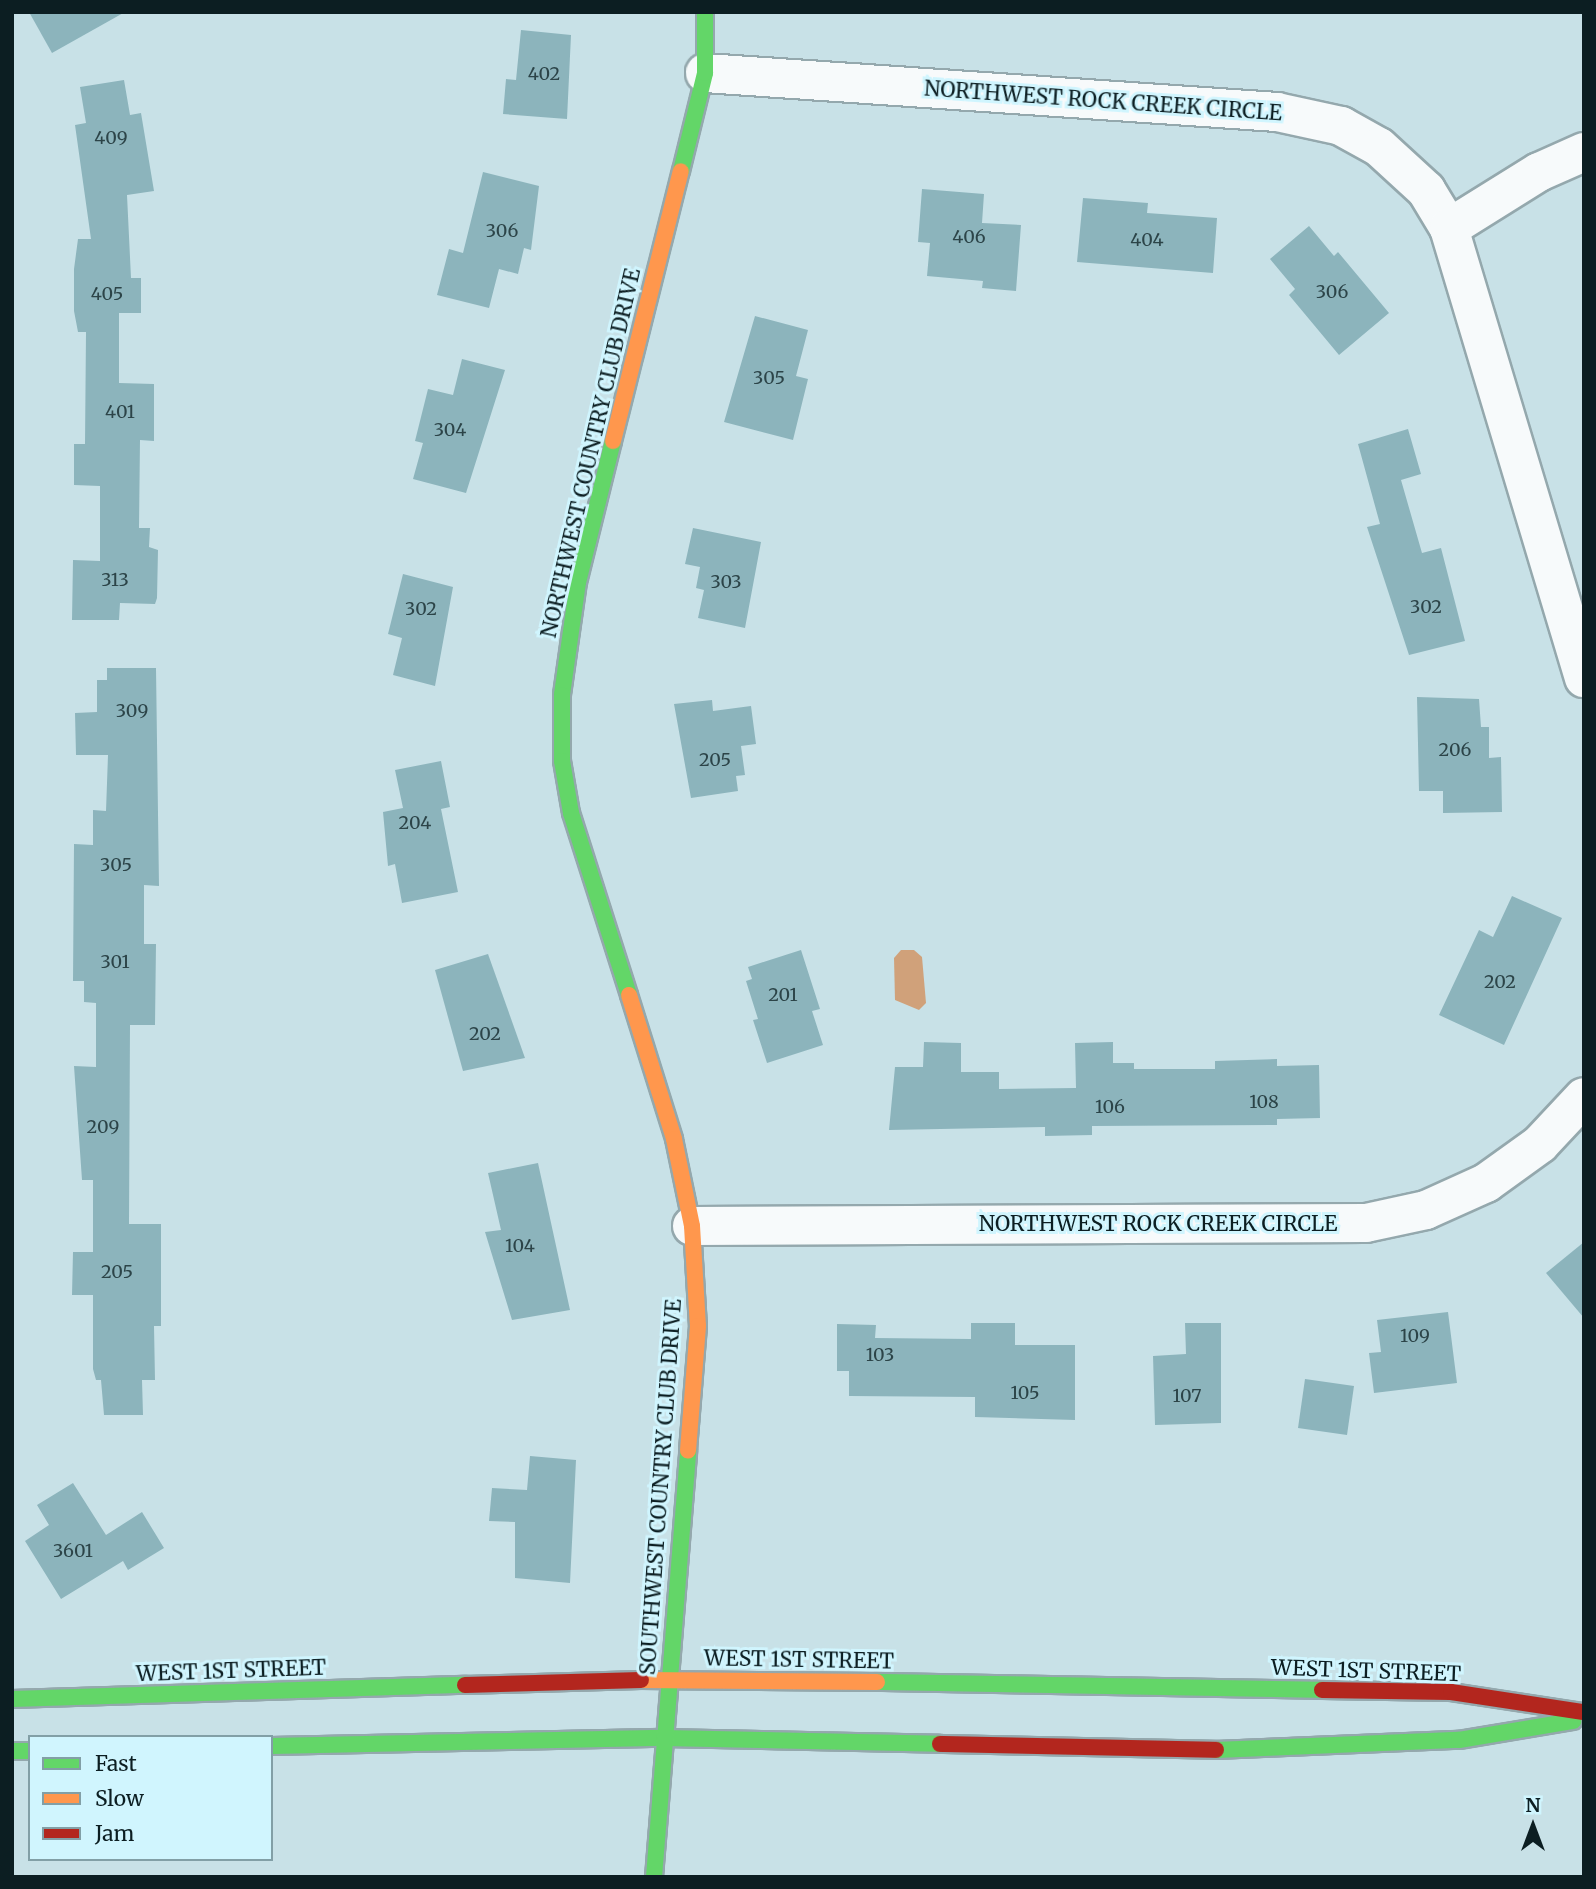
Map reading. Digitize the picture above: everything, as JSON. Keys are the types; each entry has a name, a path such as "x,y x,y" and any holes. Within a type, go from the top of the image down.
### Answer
{"main road":[{"name":"NORTHWEST COUNTRY CLUB DRIVE","path":"692,1226 674,1139 571,813 562,761 562,695 578,582 705,73 705,12"},
{"name":"SOUTHWEST COUNTRY CLUB DRIVE","path":"654,1877 698,1326 692,1226"},
{"name":"WEST 1ST STREET","path":"12,1699 670,1679 1451,1692 1584,1712"},
{"path":"273,1746 664,1738 1248,1751 1459,1740 1584,1719"}],"street":[{"name":"NORTHWEST ROCK CREEK CIRCLE","path":"705,73 1278,112 1340,126 1379,147 1426,191 1449,228 1584,678"},
{"path":"1449,228 1539,172 1584,152"},
{"name":"NORTHWEST ROCK CREEK CIRCLE","path":"692,1226 1366,1223 1426,1210 1486,1183 1540,1144 1584,1097"}],"shaded area":[{"path":"901,950 914,950 922,957 926,1003 919,1010 895,1000 894,958"}],"building":[{"path":"29,12 125,12 52,53"},
{"path":"521,30 571,35 567,119 503,114 506,79 516,80"},
{"path":"124,80 130,115 141,113 154,191 127,195 131,278 141,278 141,313 119,313 119,383 154,384 154,441 140,440 139,528 150,528 149,547 158,550 157,598 155,604 120,603 119,620 72,620 73,560 100,561 100,486 74,485 74,444 85,444 86,332 78,332 74,311 74,269 78,239 91,239 75,125 86,123 80,87"},
{"path":"483,172 539,186 531,250 524,248 518,274 499,269 489,308 437,295 449,249 463,253"},
{"path":"922,189 984,194 982,223 1021,225 1016,291 982,288 983,281 927,276 930,243 918,242"},
{"path":"1083,198 1148,203 1147,213 1217,218 1213,273 1077,262"},
{"path":"1309,226 1334,256 1338,252 1389,313 1339,355 1289,295 1295,289 1270,259"},
{"path":"755,316 808,330 796,376 808,379 793,440 724,422"},
{"path":"462,359 505,370 466,493 413,479 423,443 415,441 428,389 453,395"},
{"path":"1408,429 1421,474 1401,480 1422,553 1441,548 1465,641 1409,655 1367,527 1380,524 1358,444"},
{"path":"693,528 761,542 745,628 698,618 704,590 696,588 700,567 685,564"},
{"path":"403,574 453,587 435,686 393,675 402,638 388,634"},
{"path":"107,668 156,668 159,886 144,885 144,944 156,944 155,1025 130,1025 129,1224 161,1224 161,1326 154,1326 155,1380 142,1380 143,1415 104,1415 101,1380 96,1380 93,1369 93,1295 72,1295 73,1252 93,1252 93,1180 82,1180 74,1066 96,1067 96,1003 84,1002 84,981 73,981 74,844 93,845 93,810 106,811 108,755 76,755 75,713 97,712 97,680 107,680"},
{"path":"1417,697 1479,699 1481,727 1489,727 1489,758 1501,757 1502,812 1443,813 1443,791 1419,791"},
{"path":"712,700 713,711 751,706 756,744 741,746 745,775 736,776 738,791 691,798 674,704"},
{"path":"441,761 450,807 441,809 458,892 402,903 395,864 388,866 383,812 403,808 395,770"},
{"path":"1512,896 1562,918 1504,1045 1439,1015 1479,930 1493,937"},
{"path":"801,950 820,1009 812,1011 823,1045 767,1063 753,1020 758,1019 746,981 752,979 748,967"},
{"path":"488,954 525,1058 463,1071 435,970"},
{"path":"924,1042 961,1043 961,1072 999,1072 999,1089 1076,1088 1075,1043 1113,1042 1113,1063 1134,1063 1134,1069 1215,1069 1215,1061 1277,1059 1277,1066 1319,1065 1320,1118 1277,1119 1277,1125 1092,1126 1092,1135 1045,1136 1045,1127 889,1130 895,1067 923,1067"},
{"path":"538,1163 570,1310 512,1320 485,1232 501,1230 488,1173"},
{"path":"1584,1242 1584,1318 1546,1273"},
{"path":"1448,1312 1457,1383 1374,1393 1369,1353 1381,1352 1377,1320"},
{"path":"971,1323 1015,1323 1015,1345 1075,1345 1075,1420 975,1417 975,1397 849,1396 849,1371 837,1371 837,1324 876,1325 875,1338 971,1339"},
{"path":"1185,1323 1221,1323 1221,1423 1155,1425 1153,1356 1186,1354"},
{"path":"1305,1379 1354,1386 1347,1435 1298,1428"},
{"path":"530,1456 576,1460 570,1583 515,1578 515,1522 489,1521 492,1488 527,1490"},
{"path":"73,1483 106,1535 142,1512 164,1548 128,1570 123,1561 61,1599 25,1541 49,1525 37,1505"}],"traffic: fast":[{"path":"681,171 705,73 705,12"},
{"path":"613,441 578,582 562,695 562,761 571,813 629,995"},
{"path":"654,1877 688,1451"},
{"path":"877,1682 1322,1690"},
{"path":"12,1699 465,1685"},
{"path":"1216,1750 1459,1740 1573,1721"},
{"path":"273,1746 664,1738 940,1744"},
{"path":"12,1751 28,1751"}],"traffic: slow":[{"path":"613,441 681,171"},
{"path":"629,995 674,1139 692,1226 698,1326 688,1451"},
{"path":"641,1680 877,1682"}],"traffic: jam":[{"path":"465,1685 641,1680"},
{"path":"1322,1690 1451,1692 1584,1712"},
{"path":"940,1744 1216,1750"}]}
